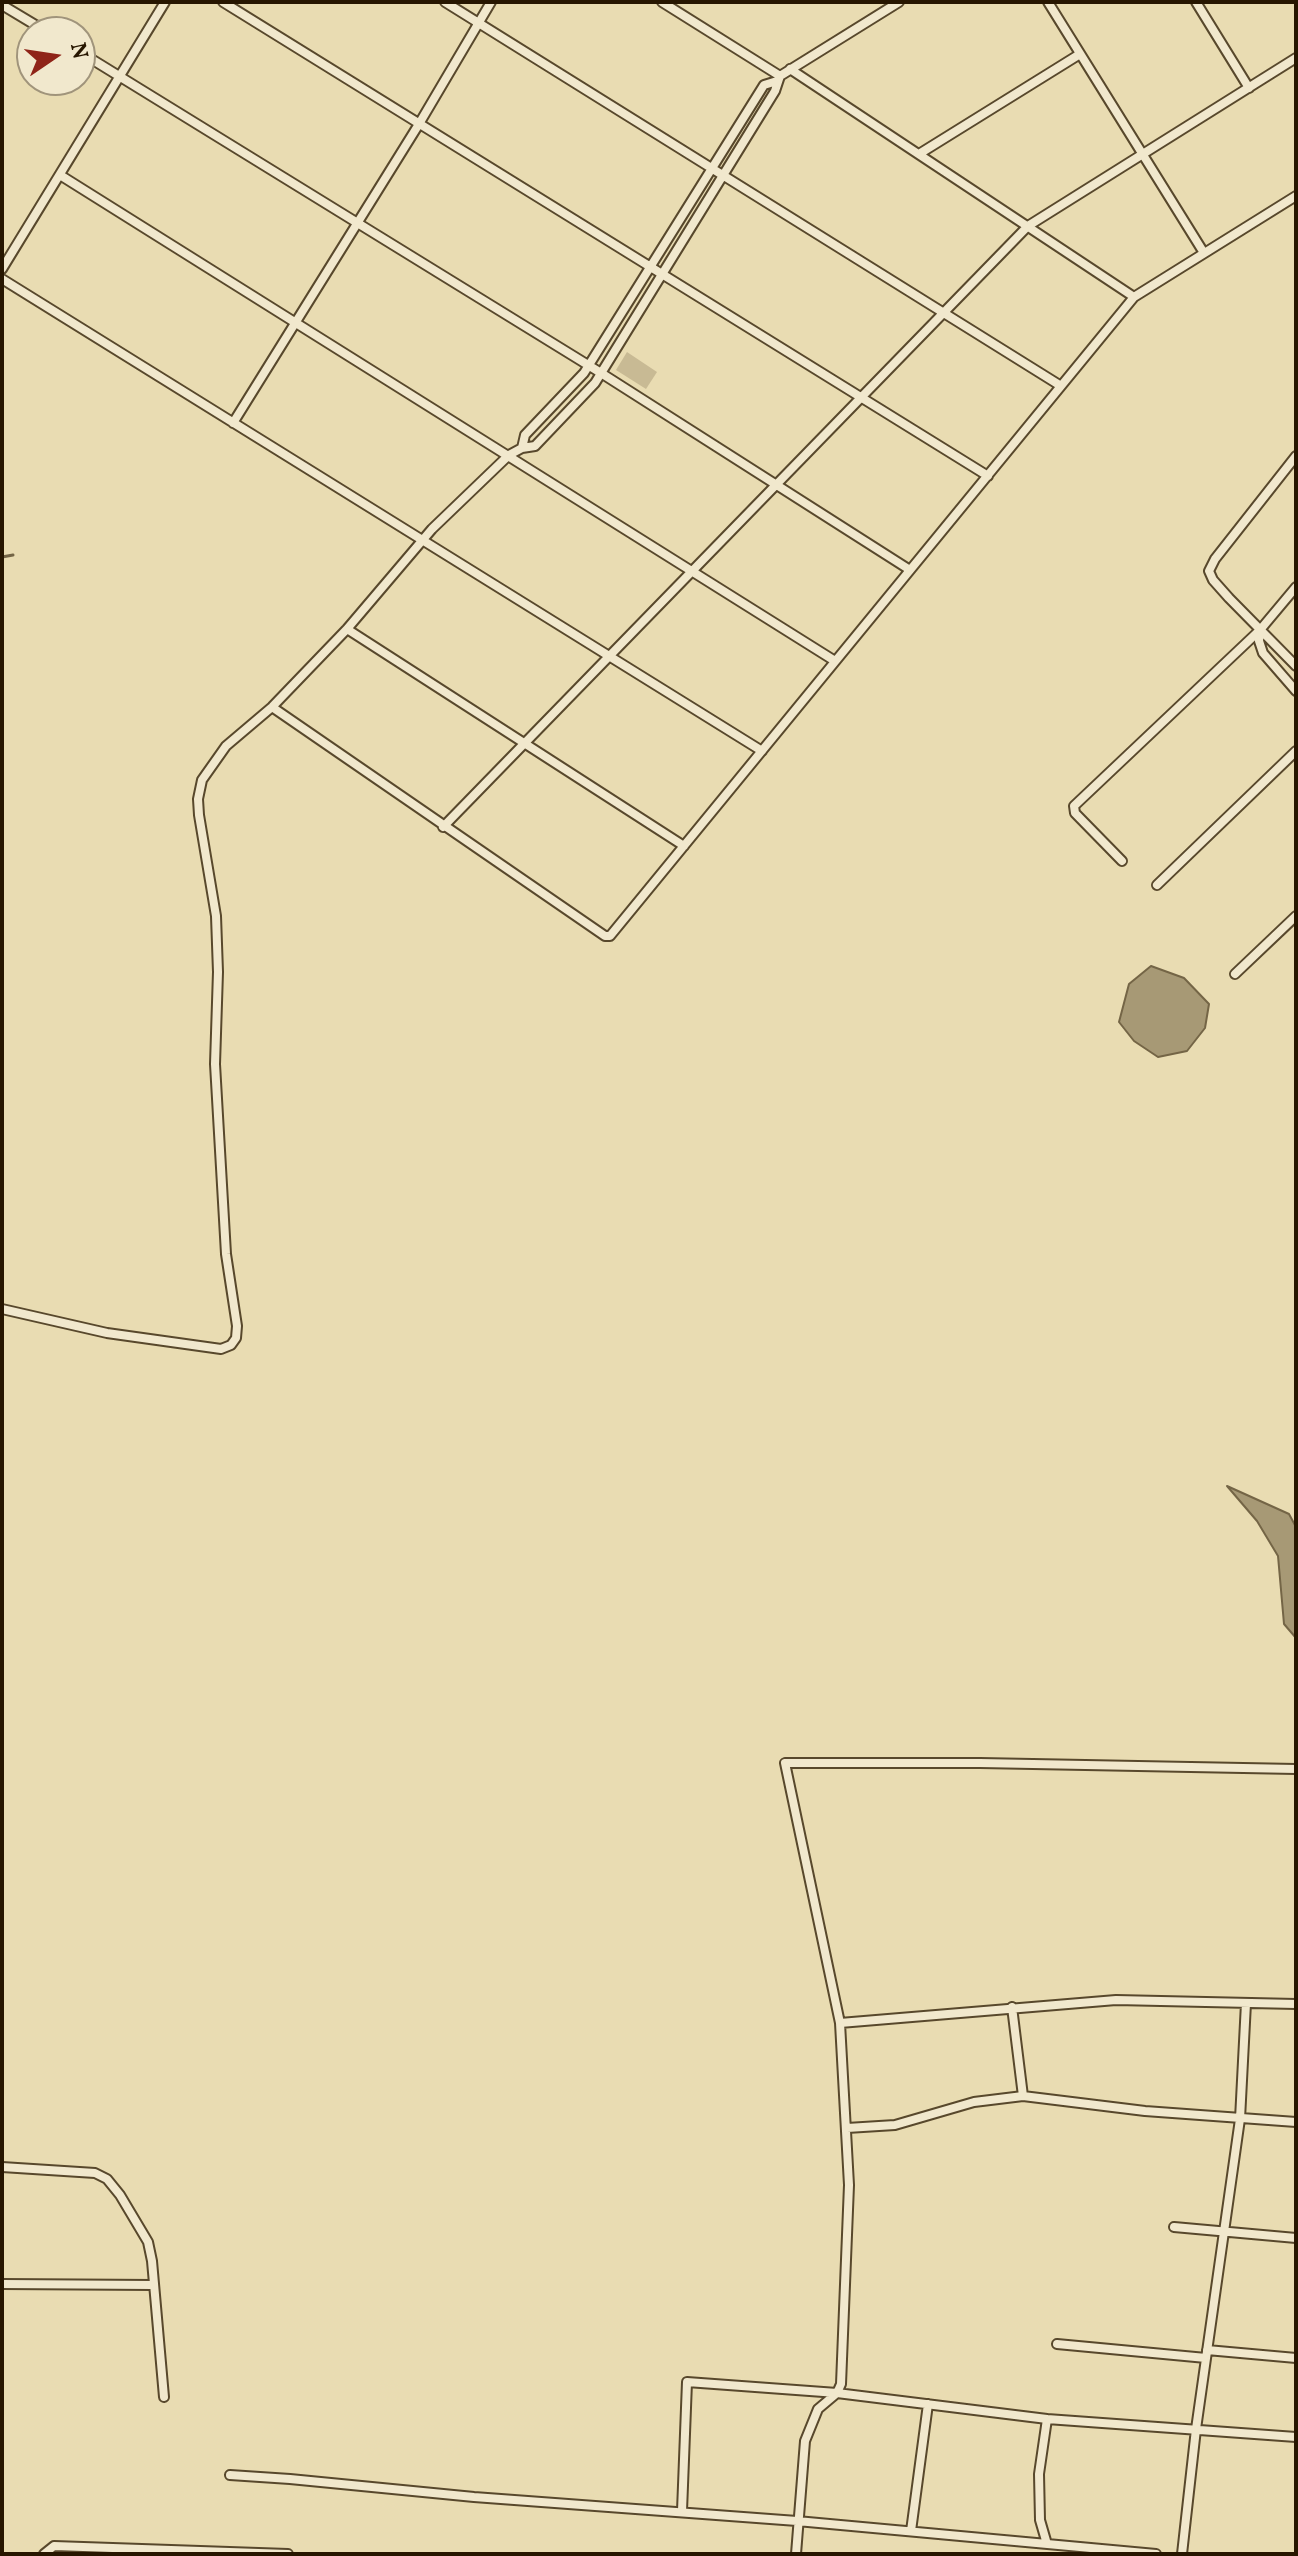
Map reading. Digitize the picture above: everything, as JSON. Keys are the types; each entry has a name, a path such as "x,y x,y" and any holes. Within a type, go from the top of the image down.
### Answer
{"street":[{"path":"2,269 165,2"},
{"path":"223,2 988,476"},
{"path":"445,2 1061,386"},
{"path":"233,423 491,2"},
{"path":"662,2 778,79"},
{"path":"522,448 525,435 589,365 764,85 899,2"},
{"path":"1048,2 1204,253"},
{"path":"1196,2 1249,88"},
{"path":"2,5 20,16"},
{"path":"919,154 1080,54"},
{"path":"443,827 1028,226 1296,58"},
{"path":"96,62 589,365 910,570"},
{"path":"790,69 1134,297"},
{"path":"2,1309 107,1333 221,1349 231,1345 236,1338 237,1326 226,1254 215,1064 216,916 198,799 202,780 226,746 272,707 347,629 421,540 509,455 535,446 595,383 775,91 778,79"},
{"path":"60,175 835,661"},
{"path":"272,707 605,936 615,932 1134,297 1296,196"},
{"path":"2,279 762,751"},
{"path":"1296,456 1215,559 1209,571 1218,586 1296,666"},
{"path":"1122,861 1075,813 1074,806 1260,630 1296,587"},
{"path":"347,629 684,846"},
{"path":"1260,630 1259,641 1263,653 1296,691"},
{"path":"1157,885 1296,751"},
{"path":"1235,974 1296,916"},
{"path":"796,2554 808,2432 818,2409 837,2393 843,2374 849,2236 847,2128 840,2023 785,1763 1296,1769"},
{"path":"840,2023 1116,2000 1296,2004"},
{"path":"1182,2554 1206,2354 1240,2119 1246,2003"},
{"path":"1012,2007 1023,2096"},
{"path":"847,2128 895,2125 974,2102 1023,2096 1145,2111 1296,2122"},
{"path":"2,2167 95,2173 107,2179 120,2195 148,2242 164,2397"},
{"path":"1174,2227 1296,2238"},
{"path":"2,2284 153,2285"},
{"path":"1057,2344 1296,2358"},
{"path":"682,2511 687,2382 837,2393 1047,2419 1296,2437"},
{"path":"911,2531 928,2404"},
{"path":"1047,2419 1039,2474 1040,2520 1047,2544"},
{"path":"230,2475 474,2497 682,2511 1156,2554"},
{"path":"44,2554 54,2546 288,2554"}],"shaded area":[{"path":"627,352 657,372 646,389 616,370"},
{"path":"1151,966 1184,978 1209,1004 1205,1028 1187,1051 1158,1057 1134,1041 1119,1022 1129,984"},
{"path":"1227,1486 1289,1514 1296,1527 1296,1638 1284,1624 1278,1556 1257,1521"}],"waterway":[{"path":"2,557 13,555"}]}
